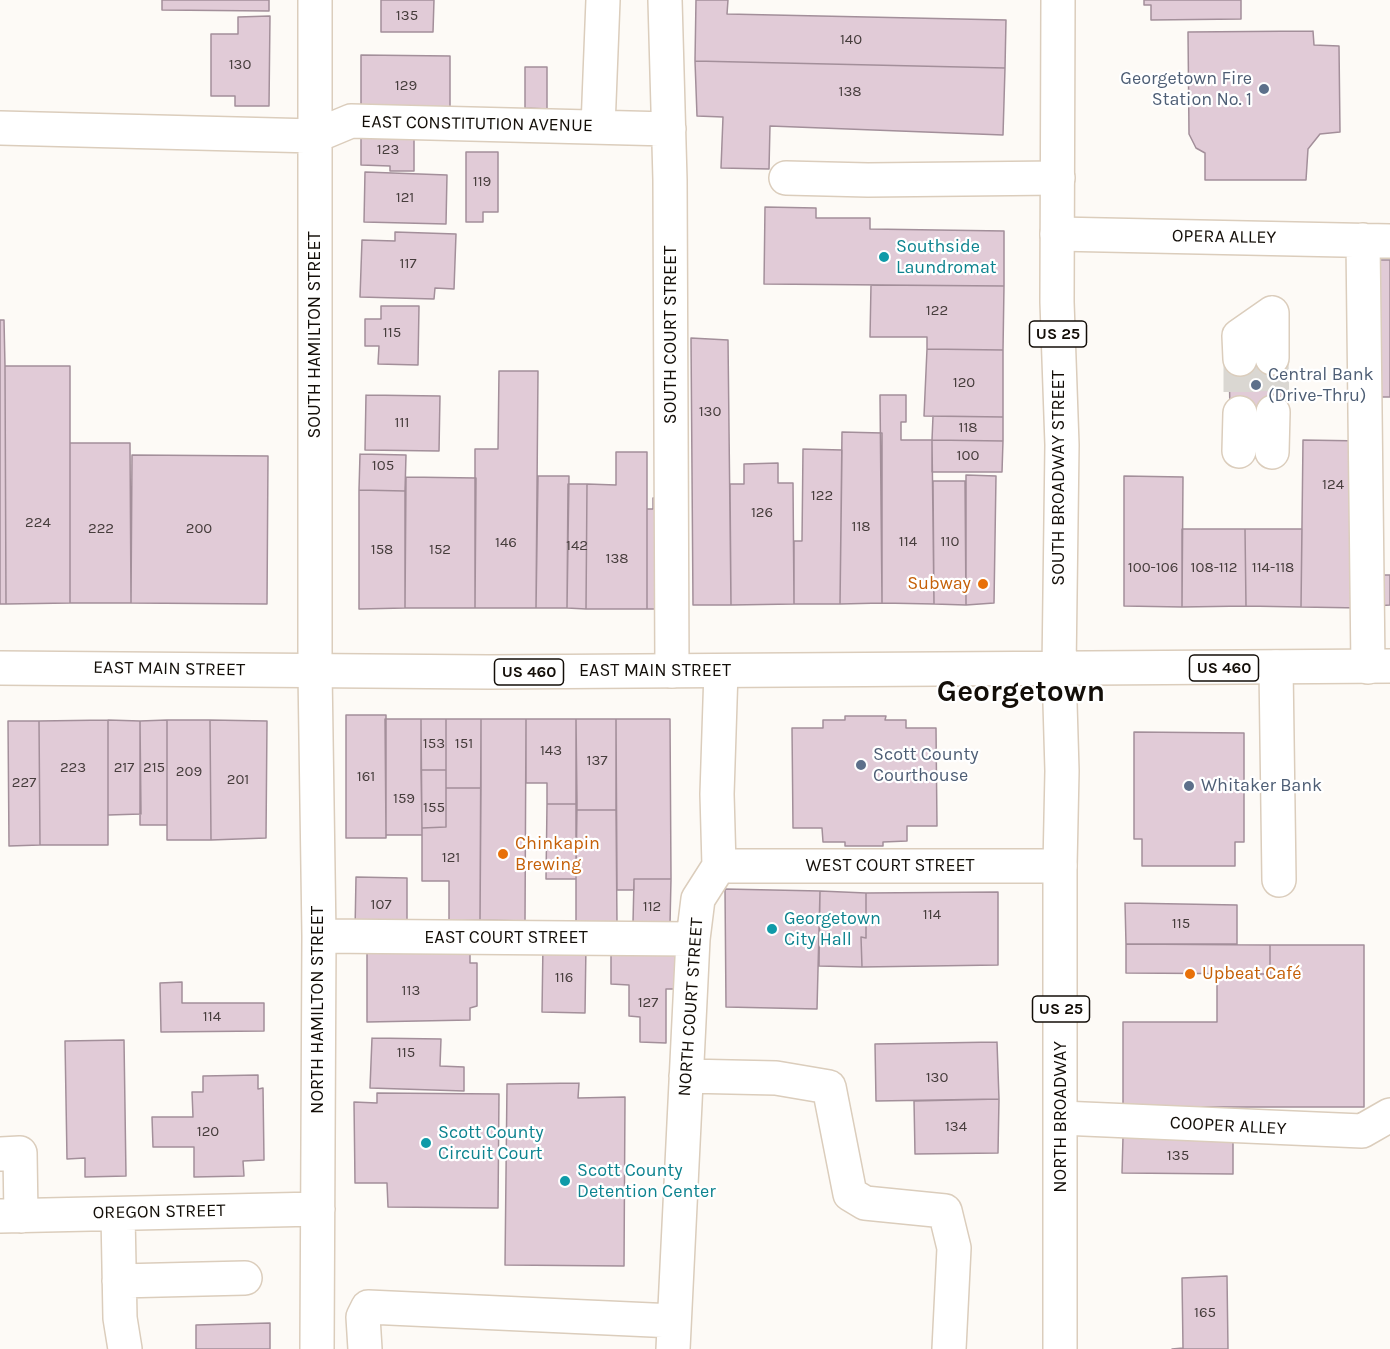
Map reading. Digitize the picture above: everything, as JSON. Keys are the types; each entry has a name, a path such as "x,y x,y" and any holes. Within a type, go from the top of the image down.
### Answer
{"street":[{"name":"SOUTH HAMILTON STREET","path":"315,0 315,671"},
{"path":"598,127 603,0"},
{"name":"SOUTH COURT STREET","path":"665,0 669,129 672,671"},
{"name":"SOUTH BROADWAY STREET","path":"1058,0 1057,302 1062,445 1059,669"},
{"name":"EAST CONSTITUTION AVENUE","path":"0,128 315,136 351,122 669,129"},
{"path":"786,178 845,180 1058,178"},
{"name":"OPERA ALLEY","path":"1057,234 1377,241"},
{"path":"1377,241 1379,666"},
{"path":"1256,358 1256,337 1272,313"},
{"path":"1256,452 1257,412"},
{"name":"US 460","path":"1059,669 1379,666"},
{"path":"1276,667 1278,880"},
{"name":"EAST MAIN STREET","path":"0,668 315,671 1059,669"},
{"name":"NORTH BROADWAY","path":"1059,669 1062,771 1060,1349"},
{"name":"NORTH HAMILTON STREET","path":"315,671 319,936 317,1349"},
{"path":"719,866 716,822 721,671"},
{"name":"WEST COURT STREET","path":"719,866 1060,866"},
{"name":"NORTH COURT STREET","path":"674,1335 693,939 698,899 719,866"},
{"name":"EAST COURT STREET","path":"319,936 693,939"},
{"path":"686,1076 776,1078 829,1088 850,1194 865,1203 945,1211 954,1248 949,1349"},
{"name":"COOPER ALLEY","path":"1061,1118 1362,1131 1390,1115"},
{"path":"0,1154 20,1153 11,1216"},
{"name":"OREGON STREET","path":"11,1216 318,1209"},
{"path":"118,1214 120,1318 125,1349"},
{"path":"119,1281 245,1278"},
{"path":"365,1349 363,1317 368,1307 674,1335"}],"building":[{"path":"162,0 269,0 269,11 162,10"},
{"path":"381,0 434,0 433,32 381,32"},
{"path":"696,0 728,0 727,14 1006,20 1005,68 695,61"},
{"path":"1144,0 1241,0 1241,19 1151,20 1151,5 1144,5"},
{"path":"270,16 269,106 235,106 235,96 211,96 211,34 238,34 238,17"},
{"name":"Georgetown Fire Station No. 1","path":"1313,31 1314,45 1339,46 1340,132 1320,134 1308,149 1306,180 1205,180 1205,153 1196,148 1189,134 1188,32"},
{"path":"361,55 450,56 450,116 361,116"},
{"path":"695,61 1005,68 1003,135 770,126 769,169 721,168 723,117 697,116"},
{"path":"525,67 547,67 547,109 525,108"},
{"path":"361,134 414,134 414,171 390,171 390,166 361,165"},
{"path":"466,152 498,152 498,212 483,212 483,222 466,222"},
{"path":"365,172 447,175 446,224 364,222"},
{"name":"Southside Laundromat","path":"765,207 816,208 816,218 870,218 870,229 1004,231 1004,286 764,284"},
{"path":"395,232 456,234 454,289 435,288 434,299 360,297 362,240 395,241"},
{"path":"1377,260 1390,260 1390,397 1376,397"},
{"path":"871,285 1004,286 1003,350 927,349 927,337 870,337"},
{"path":"381,306 419,306 418,365 378,364 379,346 365,346 365,319 381,319"},
{"path":"0,320 4,320 5,366 6,604 0,604"},
{"path":"691,338 728,340 731,605 693,605"},
{"path":"927,349 1003,350 1003,417 924,416"},
{"name":"Central Bank (Drive-Thru)","path":"1282,357 1283,412 1230,413 1229,359"},
{"path":"5,366 70,366 70,603 6,604"},
{"path":"499,371 538,371 536,608 475,608 475,449 498,449"},
{"path":"366,395 440,396 439,451 365,450"},
{"path":"880,395 906,395 906,422 901,422 901,440 932,440 934,604 882,603"},
{"path":"933,416 1003,417 1003,441 932,440"},
{"path":"842,432 882,433 882,603 840,604"},
{"path":"932,440 1003,441 1002,472 932,472"},
{"path":"1303,440 1363,441 1361,608 1301,607"},
{"path":"70,443 130,443 131,603 70,603"},
{"path":"803,449 842,450 840,604 794,604 794,541 802,541"},
{"path":"616,452 647,452 647,609 586,609 587,484 616,485"},
{"path":"360,454 406,455 405,491 359,490"},
{"path":"132,455 268,456 267,604 131,603"},
{"path":"778,463 778,483 793,483 794,604 731,605 730,484 744,484 744,464"},
{"path":"966,475 996,476 994,603 966,605"},
{"path":"538,476 569,476 567,608 536,608"},
{"path":"1124,476 1183,477 1182,607 1124,606"},
{"path":"406,477 476,478 475,608 405,608"},
{"path":"933,481 965,481 966,605 934,604"},
{"path":"568,484 587,484 586,609 567,608"},
{"path":"359,490 405,491 405,608 359,609"},
{"path":"667,497 668,609 647,609 647,509 653,509 653,498"},
{"path":"1182,529 1245,529 1246,606 1182,607"},
{"path":"1245,529 1302,529 1301,607 1246,606"},
{"path":"1374,575 1390,575 1390,605 1374,606"},
{"path":"346,715 386,715 386,838 346,838"},
{"name":"Scott County Courthouse","path":"845,716 886,716 885,720 906,720 906,728 936,728 937,826 907,826 907,841 883,842 883,846 845,846 845,842 823,842 822,828 793,828 792,728 823,728 823,720 845,720"},
{"path":"385,719 421,719 422,835 386,835"},
{"path":"421,719 446,719 446,770 421,770"},
{"path":"446,719 481,719 481,788 446,788"},
{"name":"Chinkapin Brewing","path":"481,719 526,719 525,921 480,920"},
{"path":"526,719 576,719 577,804 547,804 547,783 526,783"},
{"path":"576,719 616,719 616,810 576,810"},
{"path":"616,719 670,719 671,879 634,879 634,890 617,890"},
{"path":"108,720 140,721 141,814 108,815"},
{"path":"108,720 108,845 40,845 39,721"},
{"path":"167,720 210,720 211,840 167,840"},
{"path":"167,720 167,825 140,825 140,721"},
{"path":"210,720 267,721 266,838 211,840"},
{"path":"8,721 39,721 40,845 9,846"},
{"name":"Whitaker Bank","path":"1134,732 1244,733 1244,842 1235,842 1235,866 1142,866 1142,839 1134,839"},
{"path":"421,770 446,770 446,827 422,828"},
{"path":"446,788 481,788 480,920 449,921 449,881 422,881 422,828 446,827"},
{"path":"547,804 577,804 576,879 546,879"},
{"path":"576,810 616,810 617,924 576,924"},
{"path":"356,877 407,878 407,932 355,931"},
{"path":"634,879 671,879 670,924 633,923"},
{"name":"Georgetown City Hall","path":"725,889 820,891 817,1009 726,1007"},
{"path":"820,891 866,893 866,938 861,937 862,967 819,966"},
{"path":"998,892 998,965 862,967 861,937 866,938 866,893"},
{"path":"1125,903 1237,905 1237,944 1126,944"},
{"path":"543,943 586,944 585,1013 542,1012"},
{"path":"1126,944 1270,945 1270,974 1126,973"},
{"path":"1270,945 1364,945 1364,1107 1123,1107 1123,1022 1217,1022 1217,974 1270,974"},
{"path":"611,950 677,950 676,989 666,989 666,1043 640,1042 640,1017 629,1016 629,985 611,984"},
{"path":"470,951 470,963 477,963 477,1006 470,1008 470,1020 367,1022 367,952"},
{"path":"182,982 182,1003 264,1003 264,1031 161,1032 160,983"},
{"path":"372,1038 441,1039 440,1066 464,1067 464,1091 370,1088"},
{"path":"124,1040 126,1176 85,1177 85,1158 67,1159 65,1041"},
{"path":"997,1042 999,1099 876,1101 875,1044"},
{"path":"258,1075 258,1089 263,1088 264,1160 243,1161 244,1176 194,1177 194,1147 153,1147 152,1117 193,1117 192,1092 203,1092 203,1076"},
{"name":"Scott County Detention Center","path":"579,1083 578,1098 625,1097 624,1266 505,1265 507,1084"},
{"name":"Scott County Circuit Court","path":"377,1093 499,1094 498,1208 388,1207 387,1183 355,1183 354,1102 377,1103"},
{"path":"999,1099 998,1153 915,1154 914,1101"},
{"path":"1123,1137 1233,1138 1233,1174 1122,1173"},
{"path":"1227,1276 1228,1349 1172,1349 1183,1348 1182,1278"},
{"path":"270,1323 270,1349 196,1349 196,1325"}],"tunnel":[{"path":"1272,358 1273,412"},
{"path":"1240,359 1240,413"}],"place":[{"name":"Georgetown Fire Station No. 1","path":"1264,89"},
{"name":"Southside Laundromat","path":"884,257"},
{"name":"Central Bank (Drive-Thru)","path":"1256,385"},
{"name":"Subway","path":"983,584"},
{"name":"Scott County Courthouse","path":"861,765"},
{"name":"Whitaker Bank","path":"1189,786"},
{"name":"Chinkapin Brewing","path":"503,854"},
{"name":"Georgetown City Hall","path":"772,929"},
{"name":"Upbeat Café","path":"1190,974"},
{"name":"Scott County Circuit Court","path":"426,1143"},
{"name":"Scott County Detention Center","path":"565,1181"}],"district":[{"name":"Georgetown","path":"1021,692"}]}
